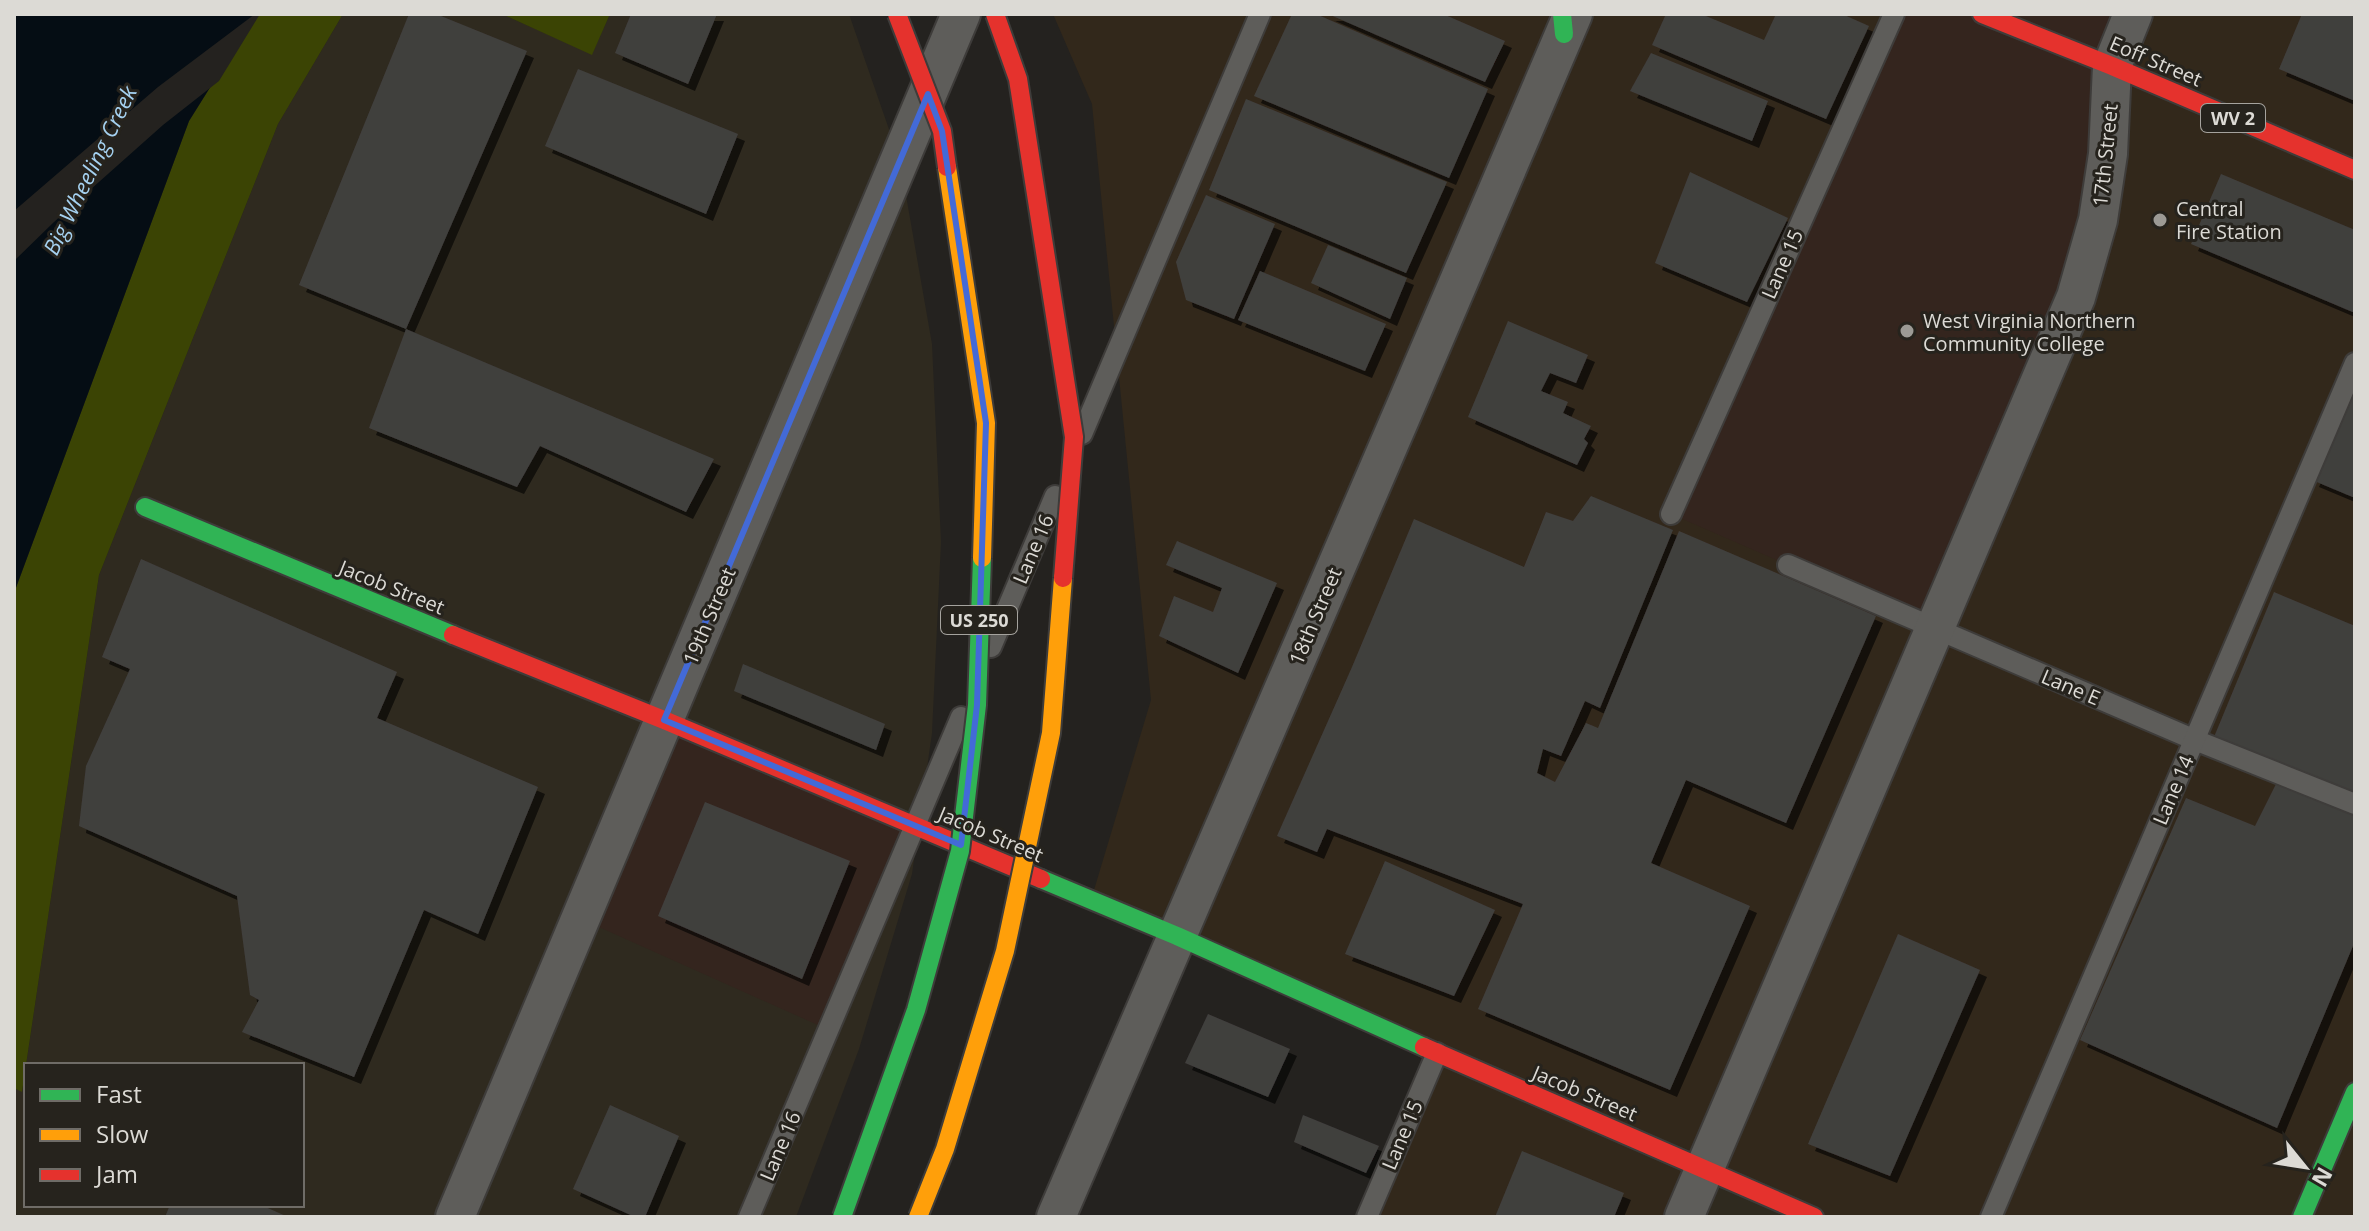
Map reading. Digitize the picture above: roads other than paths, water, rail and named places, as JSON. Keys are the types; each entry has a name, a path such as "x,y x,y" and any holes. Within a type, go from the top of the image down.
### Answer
{"main road":[{"name":"US 250","path":"842,1217 916,1010 960,851 977,705 986,423 942,131 897,14"},
{"path":"918,1217 945,1149 1005,951 1051,733 1074,437 1018,79 995,14"},
{"name":"Eoff Street","path":"1982,14 2355,170"},
{"name":"Jacob Street","path":"145,507 372,603 664,720 1177,936 1814,1217"},
{"path":"2302,1217 2355,1092"}],"street":[{"name":"19th Street","path":"455,1217 961,14"},
{"name":"17th Street","path":"1684,1217 2076,297 2098,220 2108,154 2112,66 2133,14"},
{"name":"18th Street","path":"1056,1217 1566,21"}],"lane":[{"name":"Lane 16","path":"749,1217 1260,14"},
{"name":"Lane 15","path":"1671,514 1894,14"},
{"name":"Lane 14","path":"1991,1217 2355,363"},
{"name":"Lane E","path":"1788,565 2195,740 2355,804"},
{"name":"Lane 15","path":"1367,1217 1437,1053"}],"water":[{"name":"Big Wheeling Creek","path":"14,14 256,14 189,121 14,593"}],"place":[{"name":"Central Fire Station","path":"2160,220"},
{"name":"West Virginia Northern Community College","path":"1907,331"}]}
